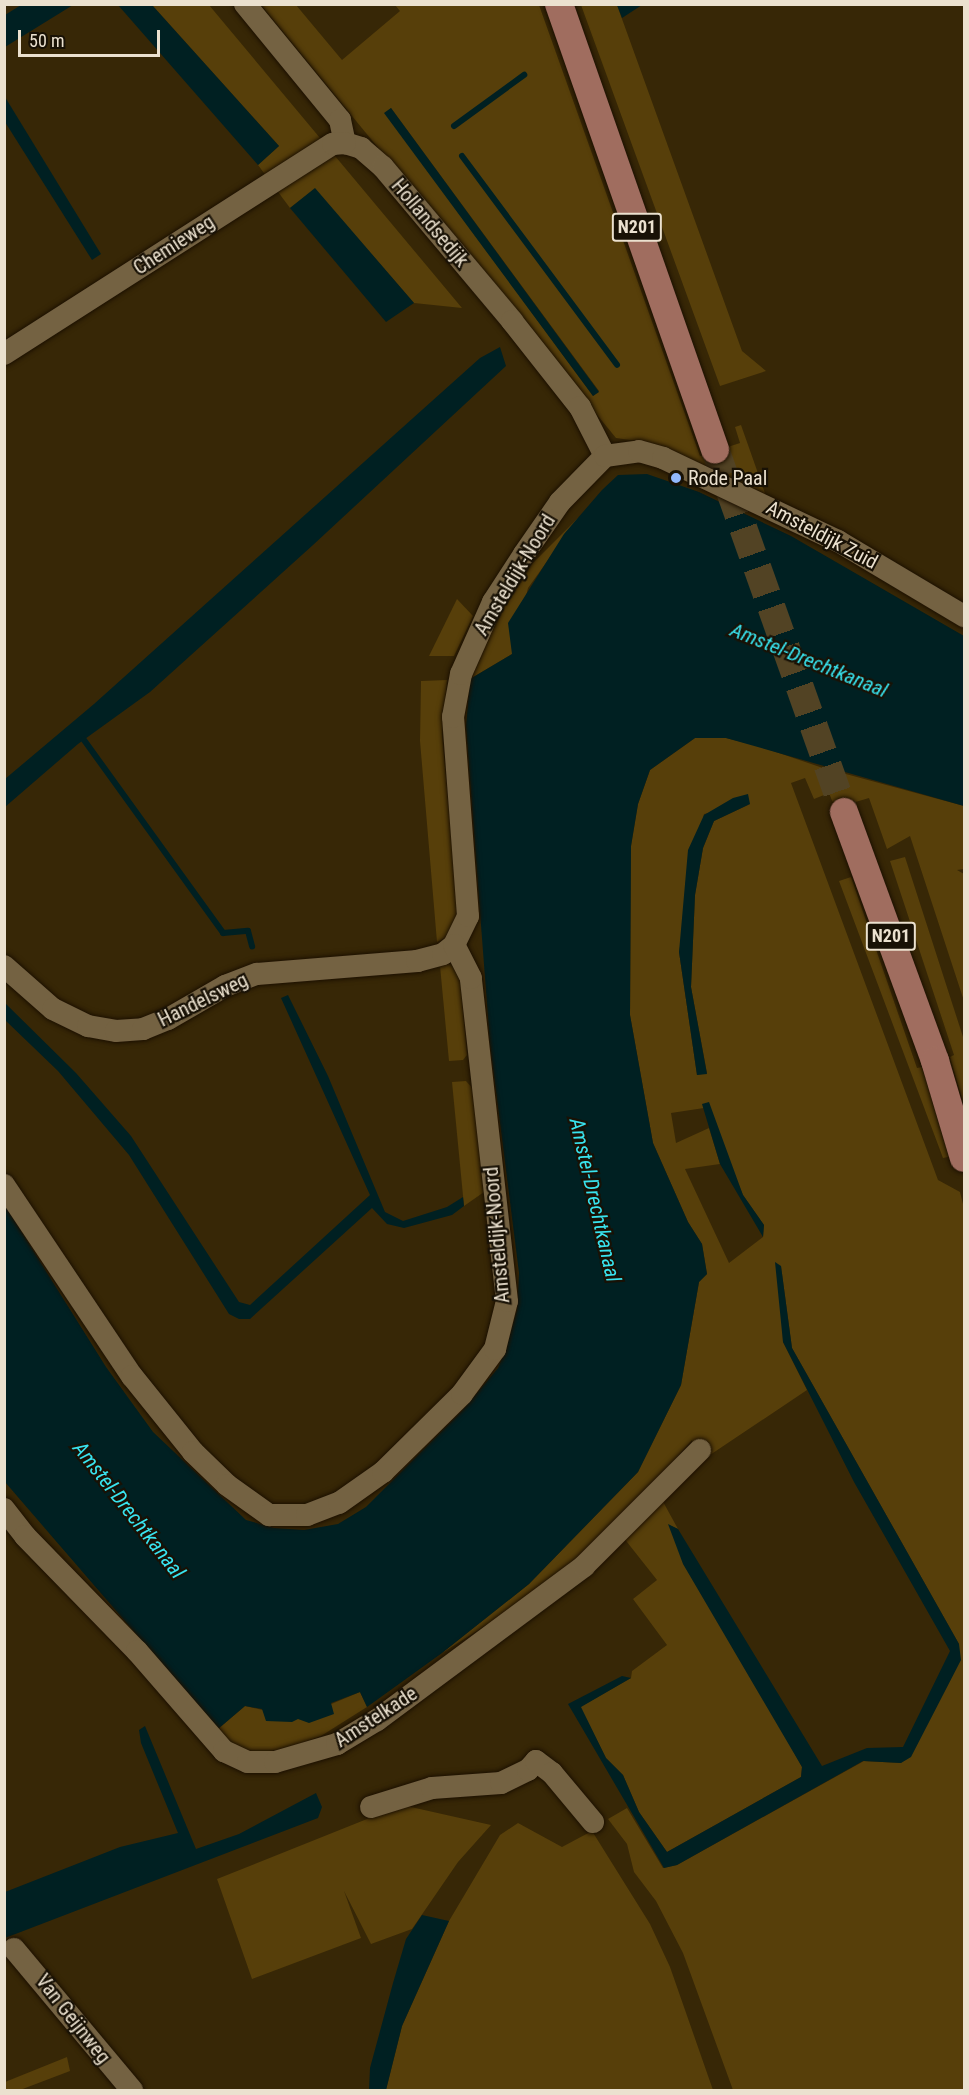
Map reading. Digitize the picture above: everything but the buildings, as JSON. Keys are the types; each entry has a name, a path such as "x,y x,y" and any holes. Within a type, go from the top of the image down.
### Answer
{"main road":[{"name":"N201","path":"559,4 715,449"},
{"name":"N201","path":"844,812 935,1061 964,1158"}],"street":[{"path":"245,4 340,120 345,143"},
{"name":"Chemieweg","path":"4,354 333,144 345,143"},
{"name":"Hollandsedijk","path":"345,143 370,154 416,205 580,407 605,456"},
{"name":"Amsteldijk Zuid","path":"605,456 639,451 663,459 828,536 964,616"},
{"name":"Amsteldijk-Noord","path":"4,1185 132,1376 193,1452 227,1485 269,1515 307,1515 339,1503 383,1472 462,1394 495,1349 507,1301 471,978 454,945 468,916 453,717 461,674 494,602 560,502 605,456"},
{"name":"Handelsweg","path":"4,966 53,1009 88,1026 116,1031 143,1029 168,1019 225,986 256,974 417,961 443,954 454,945"},
{"name":"Amstelkade","path":"4,1509 25,1536 137,1651 224,1750 248,1762 276,1762 337,1744 377,1720 584,1566 700,1450"},
{"path":"371,1807 432,1788 501,1783 528,1770 536,1761 552,1773 593,1822"},
{"name":"Van Geijnweg","path":"14,1949 132,2091"}],"shaded area":[{"path":"152,5 209,5 462,308 414,303 315,189 290,208 258,165 279,146"},
{"path":"261,5 296,5 342,60 400,11 395,5 539,5 700,456 740,443 735,427 741,425 766,496 637,441 616,438","holes":["391,108 599,391 593,396 385,113"]},
{"path":"581,5 617,5 742,351 766,371 720,386"},
{"path":"579,517 528,588 512,654 470,679 494,618 520,576"},
{"path":"457,599 473,616 454,656 429,656"},
{"path":"447,680 442,735 459,919 452,934 437,942 420,741 421,681"},
{"path":"695,738 726,738 820,767 964,806 964,869 957,870 964,874 964,1001 910,836 887,849 869,798 835,808 829,793 814,799 805,778 791,783 938,1180 960,1192 964,1208 964,2090 733,2090 683,1953 656,1901 634,1872 627,1844 608,1819 627,1808 663,1868 677,1865 864,1761 901,1763 959,1644 792,1348 781,1266 783,1342 807,1390 695,1465 692,1440 612,1531 510,1610 442,1653 529,1584 638,1472 681,1385 699,1282 707,1274 702,1244 688,1222 653,1143 630,1015 631,846 638,804 650,770","holes":["750,804 714,821 703,848 695,895 691,987 707,1073 697,1075 679,952 704,814","704,1108 743,1195 764,1225 763,1237 729,1263 685,1169 720,1164 709,1128 676,1143 671,1113"]},
{"path":"905,857 964,1040 964,1105 950,1057 954,1055 890,861"},
{"path":"851,877 917,1068 922,1067 953,1156 943,1158 839,881"},
{"path":"451,960 460,978 467,1055 463,1060 449,1061 440,966"},
{"path":"466,1081 474,1090 484,1192 464,1206 452,1082"},
{"path":"661,1498 678,1529 669,1525 802,1767 801,1777 667,1852 639,1812 623,1775 606,1758 580,1707 631,1678 632,1671 667,1645 633,1599 657,1580 623,1537"},
{"path":"360,1692 367,1707 321,1736 285,1749 253,1753 230,1751 218,1729 245,1706 298,1718"},
{"path":"402,1805 491,1825 458,1862 412,1929 371,1944 344,1891 361,1938 252,1979 217,1879"},
{"path":"518,1823 562,1847 592,1831 650,1924 670,1967 713,2090 386,2090 402,2026 449,1921 500,1835"},
{"path":"67,2057 70,2071 20,2090 5,2090 5,2082"}],"water":[{"path":"617,4 642,5 622,18"},
{"path":"21,5 73,5 5,47 5,15"},
{"path":"118,5 152,5 279,146 258,165"},
{"path":"5,97 101,254 92,260 5,122"},
{"path":"391,108 599,392 593,396 384,113"},
{"path":"315,188 414,303 386,322 290,208"},
{"path":"500,347 506,366 150,692 78,744 5,807 5,779 94,704 480,358"},
{"name":"Amstel-Drechtkanaal","path":"647,474 699,492 791,536 964,636 964,806 726,738 695,738 650,770 638,804 631,846 630,1015 653,1143 688,1222 702,1244 707,1274 699,1282 681,1385 638,1472 529,1584 442,1653 367,1707 360,1692 331,1703 334,1714 309,1723 298,1719 292,1722 266,1721 262,1709 245,1706 218,1729 5,1482 4,1204 106,1367 153,1432 246,1520 274,1528 304,1530 338,1524 366,1507 462,1411 498,1368 506,1349 517,1310 519,1273 490,1044 466,726 470,679 512,654 508,623 564,534 618,475"},
{"path":"748,794 750,804 714,821 703,848 695,895 691,987 707,1074 697,1075 679,952 688,850 704,815 733,798"},
{"path":"288,995 328,1076 385,1212 403,1221 447,1207 463,1197 464,1206 452,1215 404,1228 387,1224 372,1208 250,1319 239,1319 229,1314 129,1155 58,1071 5,1020 5,1003 76,1073 131,1136 239,1302 250,1305 370,1195 281,998"},
{"path":"709,1102 743,1195 764,1225 763,1237 720,1164 702,1104"},
{"path":"775,1262 781,1266 792,1348 959,1644 961,1660 911,1757 901,1763 863,1761 677,1865 664,1868 568,1704 622,1676 631,1678 581,1707 606,1758 623,1775 639,1812 667,1852 801,1777 802,1767 683,1564 668,1524 678,1529 822,1766 867,1748 903,1747 950,1651 854,1482 783,1342"},
{"path":"145,1726 196,1849 239,1834 316,1793 322,1807 318,1818 5,1938 5,1892 120,1847 178,1833 141,1743 139,1730"},
{"path":"422,1915 449,1921 402,2026 386,2090 369,2090 370,2068 406,1939"}],"waterway":[{"path":"454,126 524,75"},
{"path":"462,156 617,365"},
{"path":"84,740 223,933 248,931 252,946"}],"tunnel":[{"path":"715,449 844,812"}],"place":[{"name":"Rode Paal","path":"676,478"}]}
